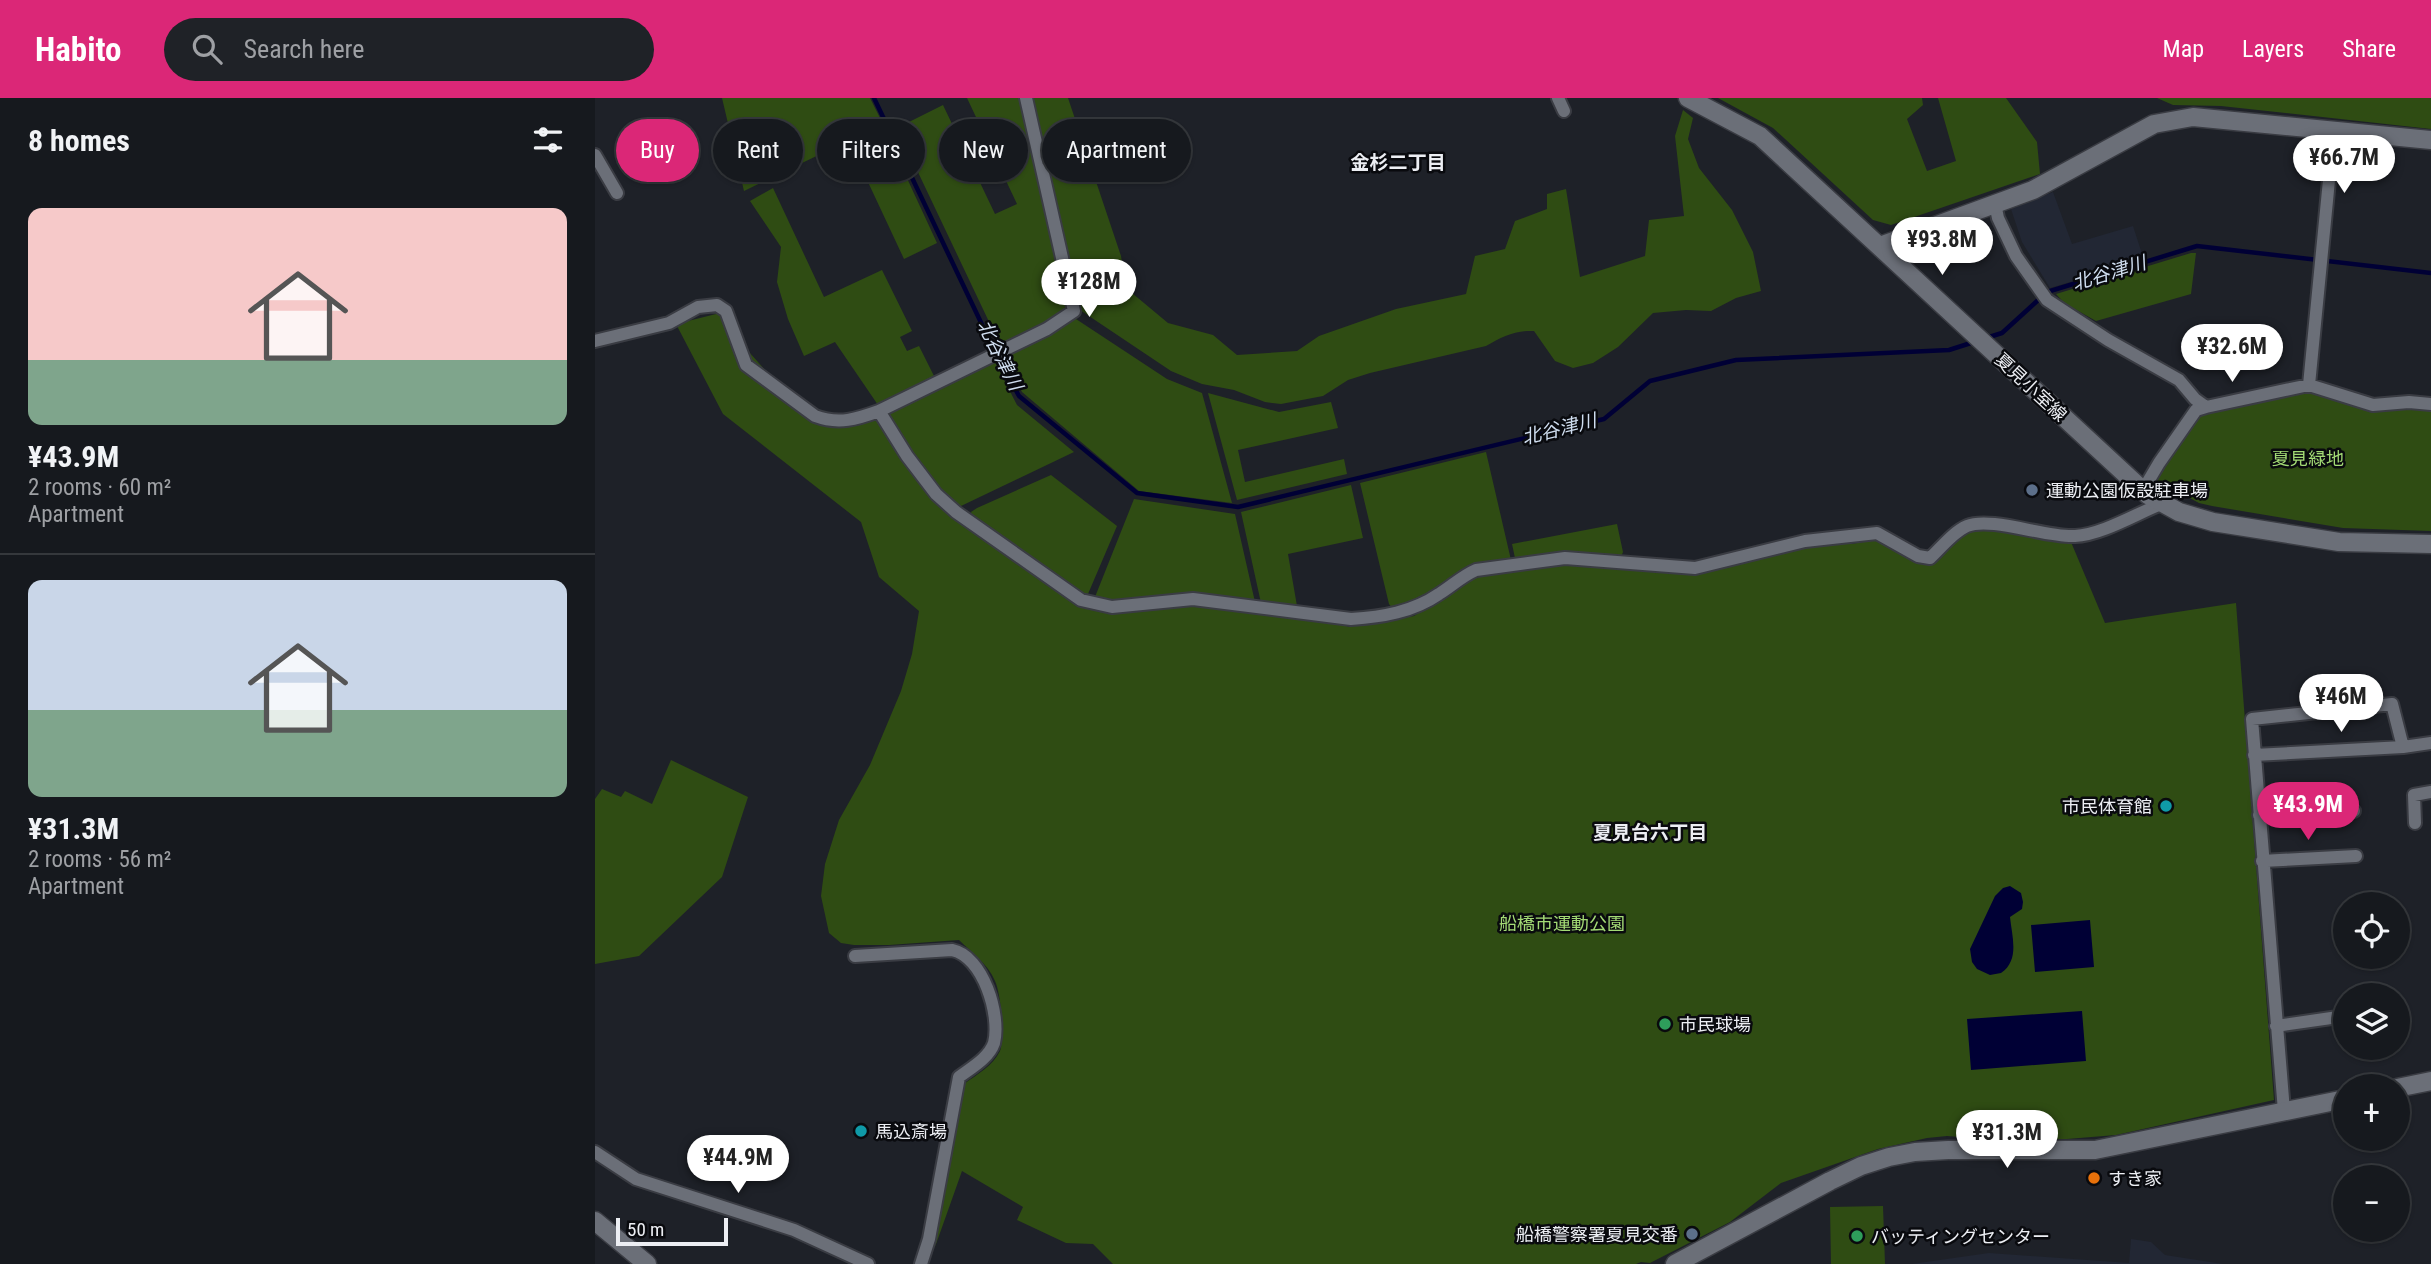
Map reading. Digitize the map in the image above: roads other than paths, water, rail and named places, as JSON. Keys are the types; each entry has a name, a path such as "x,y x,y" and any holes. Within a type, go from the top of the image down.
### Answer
{"street":[{"path":"595,341 669,323 698,307 717,305 726,311 746,365 815,416 842,422 880,411 1047,329 1075,311 1026,98"},
{"path":"1558,98 1564,111"},
{"name":"夏見小室線","path":"1689,98 1761,136 2161,504 2213,522 2320,540 2362,544 2431,544"},
{"path":"1880,246 2032,190 2142,130 2166,121 2193,117 2431,140"},
{"path":"2309,385 2334,129"},
{"path":"595,155 617,193"},
{"path":"1995,204 1998,218 2016,257 2042,295 2108,340 2179,380 2195,399 2206,407"},
{"path":"2143,490 2196,410 2206,407 2309,385 2372,405 2409,402 2431,404"},
{"path":"880,411 923,478 956,512 1081,600 1112,607 1193,599 1350,619 1370,618 1416,608 1476,570 1565,558 1695,568 1805,541 1878,534 1918,555 1930,558 1958,531 1969,525 1985,524 2073,537 2088,534 2161,504"},
{"path":"2284,1111 2252,719 2392,705 2403,747"},
{"path":"2254,755 2431,743"},
{"path":"2415,823 2414,795 2431,792"},
{"path":"2259,816 2354,811"},
{"path":"2262,861 2356,856"},
{"path":"855,956 952,950 960,952 975,965 987,984 994,1042 988,1054 959,1077 929,1239 921,1264"},
{"path":"2276,1027 2333,1018"},
{"path":"2410,1085 2431,1081"},
{"path":"1675,1264 1861,1166 1889,1157 1948,1150 2095,1150 2333,1101"},
{"path":"595,1152 636,1179 794,1230 868,1264"},
{"path":"595,1221 647,1264"}],"waterway":[{"name":"北谷津川","path":"874,98 996,354 1019,396 1137,493 1238,507 1604,419 1650,381 1736,360 1949,350 1974,342"},
{"name":"北谷津川","path":"1986,338 2002,333 2047,292 2197,246 2431,273"}],"place":[{"name":"運動公園仮設駐車場","path":"2032,490"},
{"name":"市民体育館","path":"2166,806"},
{"name":"市民球場","path":"1665,1024"},
{"name":"馬込斎場","path":"861,1131"},
{"name":"すき家","path":"2094,1178"},
{"name":"船橋警察署夏見交番","path":"1692,1234"},
{"name":"バッティングセンター","path":"1857,1236"}],"district":[{"name":"金杉二丁目","path":"1398,162"},
{"name":"夏見台六丁目","path":"1650,832"}],"park label":[{"name":"夏見緑地","path":"2308,458"},
{"name":"船橋市運動公園","path":"1562,923"}]}
